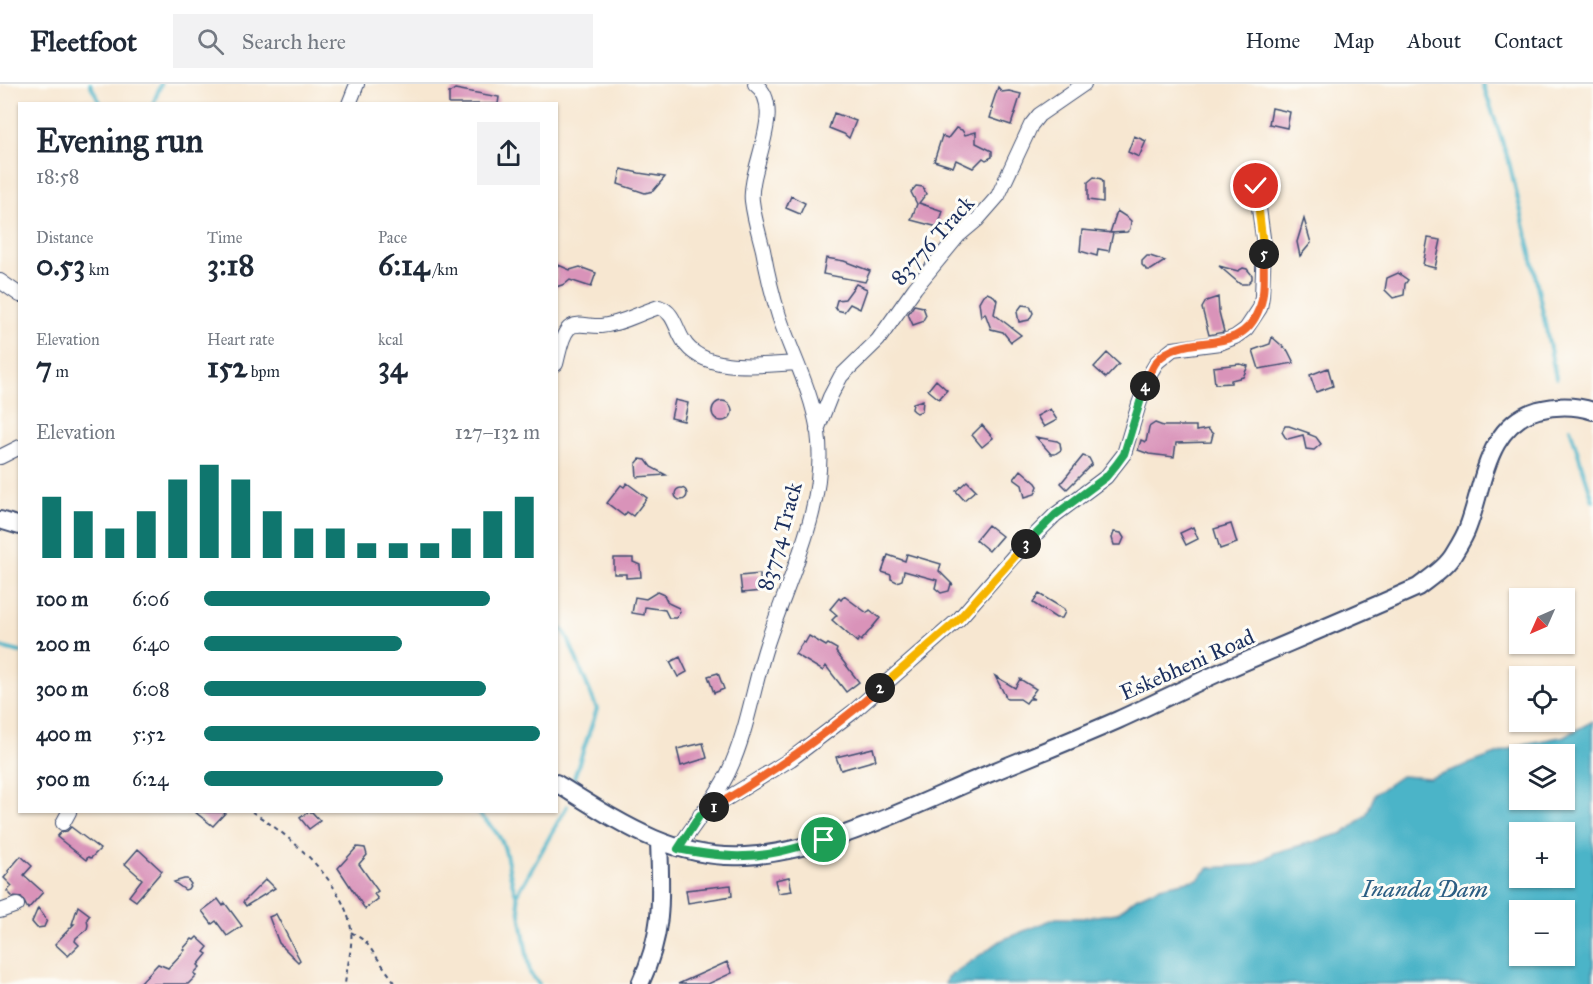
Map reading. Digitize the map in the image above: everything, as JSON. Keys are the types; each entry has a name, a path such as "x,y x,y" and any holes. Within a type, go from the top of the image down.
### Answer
{"street":[{"path":"350,102 357,84"},
{"name":"83774 Track","path":"678,849 727,774 739,745 765,648 799,555 818,479 820,458 817,430 805,380 771,289 752,198 753,181 768,120 766,100 755,84"},
{"name":"83776 Track","path":"817,430 841,376 878,340 915,288 958,236 993,202 1031,125 1040,114 1084,84"},
{"path":"700,815 791,759 853,712 959,619 1013,557 1055,515 1106,477 1124,454 1151,372 1157,362 1167,353 1185,346 1220,343 1235,337 1246,329 1260,308 1262,296 1264,244 1256,186"},
{"path":"0,281 18,294"},
{"path":"558,357 564,336 571,327 578,324 599,326 619,322 659,307 670,313 686,346 709,361 758,366 797,363"},
{"name":"Eskebheni Road","path":"558,784 625,825 659,842 678,849 708,854 745,856 786,850 824,840 872,823 1118,720 1213,675 1418,587 1438,572 1454,555 1468,527 1477,493 1492,453 1502,435 1515,420 1528,413 1551,406 1577,406 1593,411"},
{"path":"0,456 18,448"},
{"path":"0,520 18,525"},
{"path":"640,984 649,965 660,921 659,842"},
{"path":"0,911 17,905"}],"path":[{"path":"254,813 273,824 321,871 346,908 351,932 345,984"},
{"path":"351,932 365,941 396,984"}],"water":[{"name":"Inanda Dam","path":"1593,721 1593,984 945,984 947,978 1002,940 1056,918 1082,918 1117,913 1136,898 1160,887 1198,879 1209,868 1254,865 1274,853 1344,833 1366,815 1375,794 1401,776 1430,778 1509,749 1509,810 1575,810 1575,744 1524,744 1565,736"}],"building":[{"path":"998,87 1002,92 1021,94 1011,125 990,118"},
{"path":"455,89 499,97 498,102 449,102 449,93"},
{"path":"1272,108 1290,112 1287,128 1269,124"},
{"path":"834,113 856,121 849,138 829,128"},
{"path":"956,128 962,130 965,135 976,132 976,143 992,151 992,157 986,160 983,158 973,168 956,160 953,167 934,161 942,136 948,138"},
{"path":"1134,136 1146,141 1139,157 1128,152"},
{"path":"621,169 665,177 653,191 645,193 618,184"},
{"path":"1094,177 1103,182 1103,202 1088,200 1088,182"},
{"path":"916,186 923,187 926,194 919,203 943,211 938,227 911,220 917,204 911,192"},
{"path":"791,196 805,203 800,214 786,208"},
{"path":"1117,211 1131,221 1127,232 1110,233"},
{"path":"1304,219 1311,243 1300,256 1297,242"},
{"path":"1082,230 1113,233 1109,251 1098,249 1097,256 1080,251"},
{"path":"1428,238 1441,240 1435,268 1423,265"},
{"path":"1147,256 1165,261 1147,270 1142,265 1142,261"},
{"path":"826,258 844,261 870,271 865,282 823,274"},
{"path":"558,265 570,270 580,267 596,273 591,287 570,280 558,286"},
{"path":"1219,266 1238,271 1243,268 1247,269 1252,279 1247,284 1240,284"},
{"path":"1398,273 1408,280 1405,284 1404,295 1393,298 1385,290 1387,278"},
{"path":"856,284 867,289 860,309 850,304 844,312 837,310 835,307 837,300 845,299"},
{"path":"987,293 997,300 994,314 1021,335 1011,342 1003,332 991,329 985,313 981,317 979,302"},
{"path":"1218,297 1224,332 1209,335 1202,308 1206,301"},
{"path":"914,305 923,307 926,315 922,322 913,325 908,314"},
{"path":"1022,305 1030,306 1033,313 1029,320 1019,322 1017,312"},
{"path":"1272,337 1288,351 1294,363 1259,369 1253,350 1270,344"},
{"path":"1107,353 1119,364 1106,378 1094,367"},
{"path":"1240,364 1248,366 1243,377 1231,380 1231,383 1215,384 1213,367"},
{"path":"1328,368 1333,386 1316,392 1310,375"},
{"path":"936,380 947,390 939,399 928,390"},
{"path":"675,400 688,403 684,421 671,418"},
{"path":"923,400 922,411 917,413 912,409 913,403"},
{"path":"722,401 729,404 732,411 729,418 722,421 715,418 712,411 715,404"},
{"path":"1050,409 1057,420 1044,427 1037,416"},
{"path":"1155,423 1163,426 1196,426 1196,431 1208,429 1213,434 1211,442 1176,443 1174,457 1149,454 1138,450 1141,440 1146,442 1149,427"},
{"path":"982,425 993,438 982,447 972,435"},
{"path":"1285,426 1309,433 1321,444 1314,450 1306,449 1303,435 1288,439 1285,437 1282,432"},
{"path":"1036,437 1057,441 1060,443 1061,450 1051,454"},
{"path":"1083,456 1089,458 1092,464 1067,489 1061,483"},
{"path":"640,459 646,460 651,467 666,475 637,477 636,464"},
{"path":"1021,470 1038,486 1035,494 1025,497 1022,485 1014,479"},
{"path":"967,481 976,490 964,500 956,491"},
{"path":"627,483 647,498 633,516 627,512 624,516 607,503 621,485 624,487"},
{"path":"683,488 687,494 683,500 679,500 675,492"},
{"path":"1231,524 1237,543 1220,549 1214,529"},
{"path":"988,525 1002,536 989,551 976,540"},
{"path":"1193,527 1198,539 1186,545 1180,533"},
{"path":"1114,532 1121,533 1124,538 1121,545 1114,545 1112,538"},
{"path":"907,554 941,564 939,571 953,585 951,584 949,591 941,593 935,588 937,580 904,571 902,580 897,582 891,579 891,575 882,572 888,555 905,561"},
{"path":"614,558 633,558 633,562 640,565 641,577 626,578 626,574 614,574"},
{"path":"760,574 761,591 742,593 740,576"},
{"path":"657,592 664,595 668,603 679,608 680,612 676,618 669,618 665,610 645,607 644,615 632,613 635,597 646,599"},
{"path":"1039,594 1064,609 1062,618 1056,618 1033,603"},
{"path":"844,596 867,613 870,610 880,618 861,641 859,639 857,642 832,620 837,615 830,609 839,598 841,600"},
{"path":"809,636 826,646 828,644 837,649 836,652 859,682 846,692 826,666 823,671 795,654"},
{"path":"680,657 687,672 678,677 670,662"},
{"path":"718,673 724,689 714,693 708,676"},
{"path":"995,676 1015,688 1020,679 1036,689 1030,697 1034,699 1029,699 1026,703 1020,699 1007,699"},
{"path":"703,743 707,758 681,766 677,749"},
{"path":"873,748 876,760 841,770 836,757"},
{"path":"196,813 225,813 213,826"},
{"path":"307,813 313,813 320,821 309,829 300,818"},
{"path":"71,827 100,849 91,858 88,857 86,860 57,837"},
{"path":"357,847 365,848 367,855 359,864 378,891 374,894 378,899 365,909 338,868"},
{"path":"138,849 162,871 136,901 129,896 142,879 125,864"},
{"path":"21,856 32,866 24,875 43,892 28,909 22,898 13,897 7,891 12,886 4,878"},
{"path":"789,877 792,891 778,893 775,880"},
{"path":"184,879 191,884 185,890 174,882"},
{"path":"266,879 275,888 246,906 243,902"},
{"path":"731,885 732,896 688,903 686,890"},
{"path":"218,899 223,906 225,903 242,926 227,936 216,921 212,924 202,911"},
{"path":"78,906 90,915 87,919 88,925 87,929 76,938 75,941 79,945 68,956 55,944 74,924 72,924"},
{"path":"38,908 47,920 44,927 37,928 32,922"},
{"path":"276,914 300,960 298,962 279,943 269,917"},
{"path":"197,937 208,947 204,952 207,954 194,973 196,976 188,984 139,984 158,964 168,968 192,939"},
{"path":"727,962 732,973 708,984 678,984"}],"waterway":[{"path":"90,84 100,102"},
{"path":"154,102 161,84"},
{"path":"1483,84 1509,162 1530,249 1556,378"},
{"path":"1570,428 1593,501"},
{"path":"558,625 566,634 597,709 574,778"},
{"path":"0,647 18,652"},
{"path":"539,984 530,973 517,895 567,806"},
{"path":"477,813 491,826 501,840 516,894"}],"route":[{"path":"824,840 786,850 745,856 708,854 678,849 700,815 791,759 853,712 942,636 1013,557 1055,515 1106,477 1124,454 1139,404 1157,362 1173,349 1220,343 1235,337 1246,329 1260,308 1262,296 1264,244 1256,186"}]}
